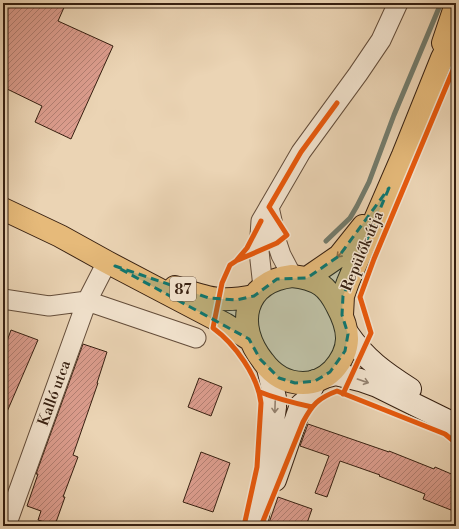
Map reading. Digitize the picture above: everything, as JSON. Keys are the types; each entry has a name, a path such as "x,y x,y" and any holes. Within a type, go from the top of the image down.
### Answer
{"main road":[{"name":"87","path":"442,58 443,42 456,4"},
{"name":"87","path":"442,58 456,30"},
{"name":"Repülők útja","path":"345,324 343,296 348,282 389,188 442,58"},
{"name":"Repülők útja","path":"299,277 339,256 389,188"},
{"name":"87","path":"3,209 60,236 203,314 225,324 249,339"},
{"name":"87","path":"111,264 209,298 219,300 236,300 258,292 277,278 299,277"},
{"path":"299,277 320,284 327,290 332,296 345,324"},
{"name":"87","path":"258,292 250,304 246,316 246,327 249,339 254,349 268,368 279,378 295,383 307,383 320,379 339,362 345,350 345,324"}],"street":[{"path":"258,292 261,221 301,152 381,40 398,3"},
{"path":"269,207 277,244 281,255 299,277"},
{"name":"Kalló utca","path":"6,526 87,300 111,264"},
{"path":"3,299 49,306 87,300 196,338"},
{"path":"345,324 358,349 386,374 456,419"},
{"path":"257,526 275,407 275,398 268,368"},
{"path":"257,526 301,405 306,401 320,379 336,374 360,380 377,386 456,425"}],"highlighted area":[{"path":"389,188 343,296 342,315 348,334 345,351 330,372 315,381 295,383 279,378 260,359 249,339 115,266 209,298 236,300 254,296 277,279 307,278 339,256"}],"building":[{"path":"3,3 66,3 58,21 113,46 71,139 35,122 42,106 3,87"},
{"path":"11,330 38,340 3,421 3,352"},
{"path":"83,344 107,352 73,455 78,457 63,497 65,497 55,525 38,520 41,511 27,506 38,474 36,474"},
{"path":"199,378 222,387 211,416 188,407"},
{"path":"308,424 389,451 434,469 435,467 456,476 456,496 451,510 423,499 425,494 379,476 380,475 340,461 327,497 315,493 329,456 300,446"},
{"path":"201,452 230,463 213,512 183,502"},
{"path":"278,497 312,509 306,526 279,526 269,523"}],"waterway":[{"path":"326,241 350,218 369,182 394,115 441,3"}],"cycle path":[{"path":"343,394 371,333 360,297 374,259 456,63"},
{"path":"238,260 277,243 287,235 269,207 301,152 337,103"},
{"path":"244,526 257,467 261,403 255,382 244,361 229,343 213,328 222,283 230,265 236,261 247,248 261,221"},
{"path":"261,526 303,422 309,411 320,399 325,396 337,391 445,434 456,443"},
{"path":"260,392 279,399 312,407"}]}
